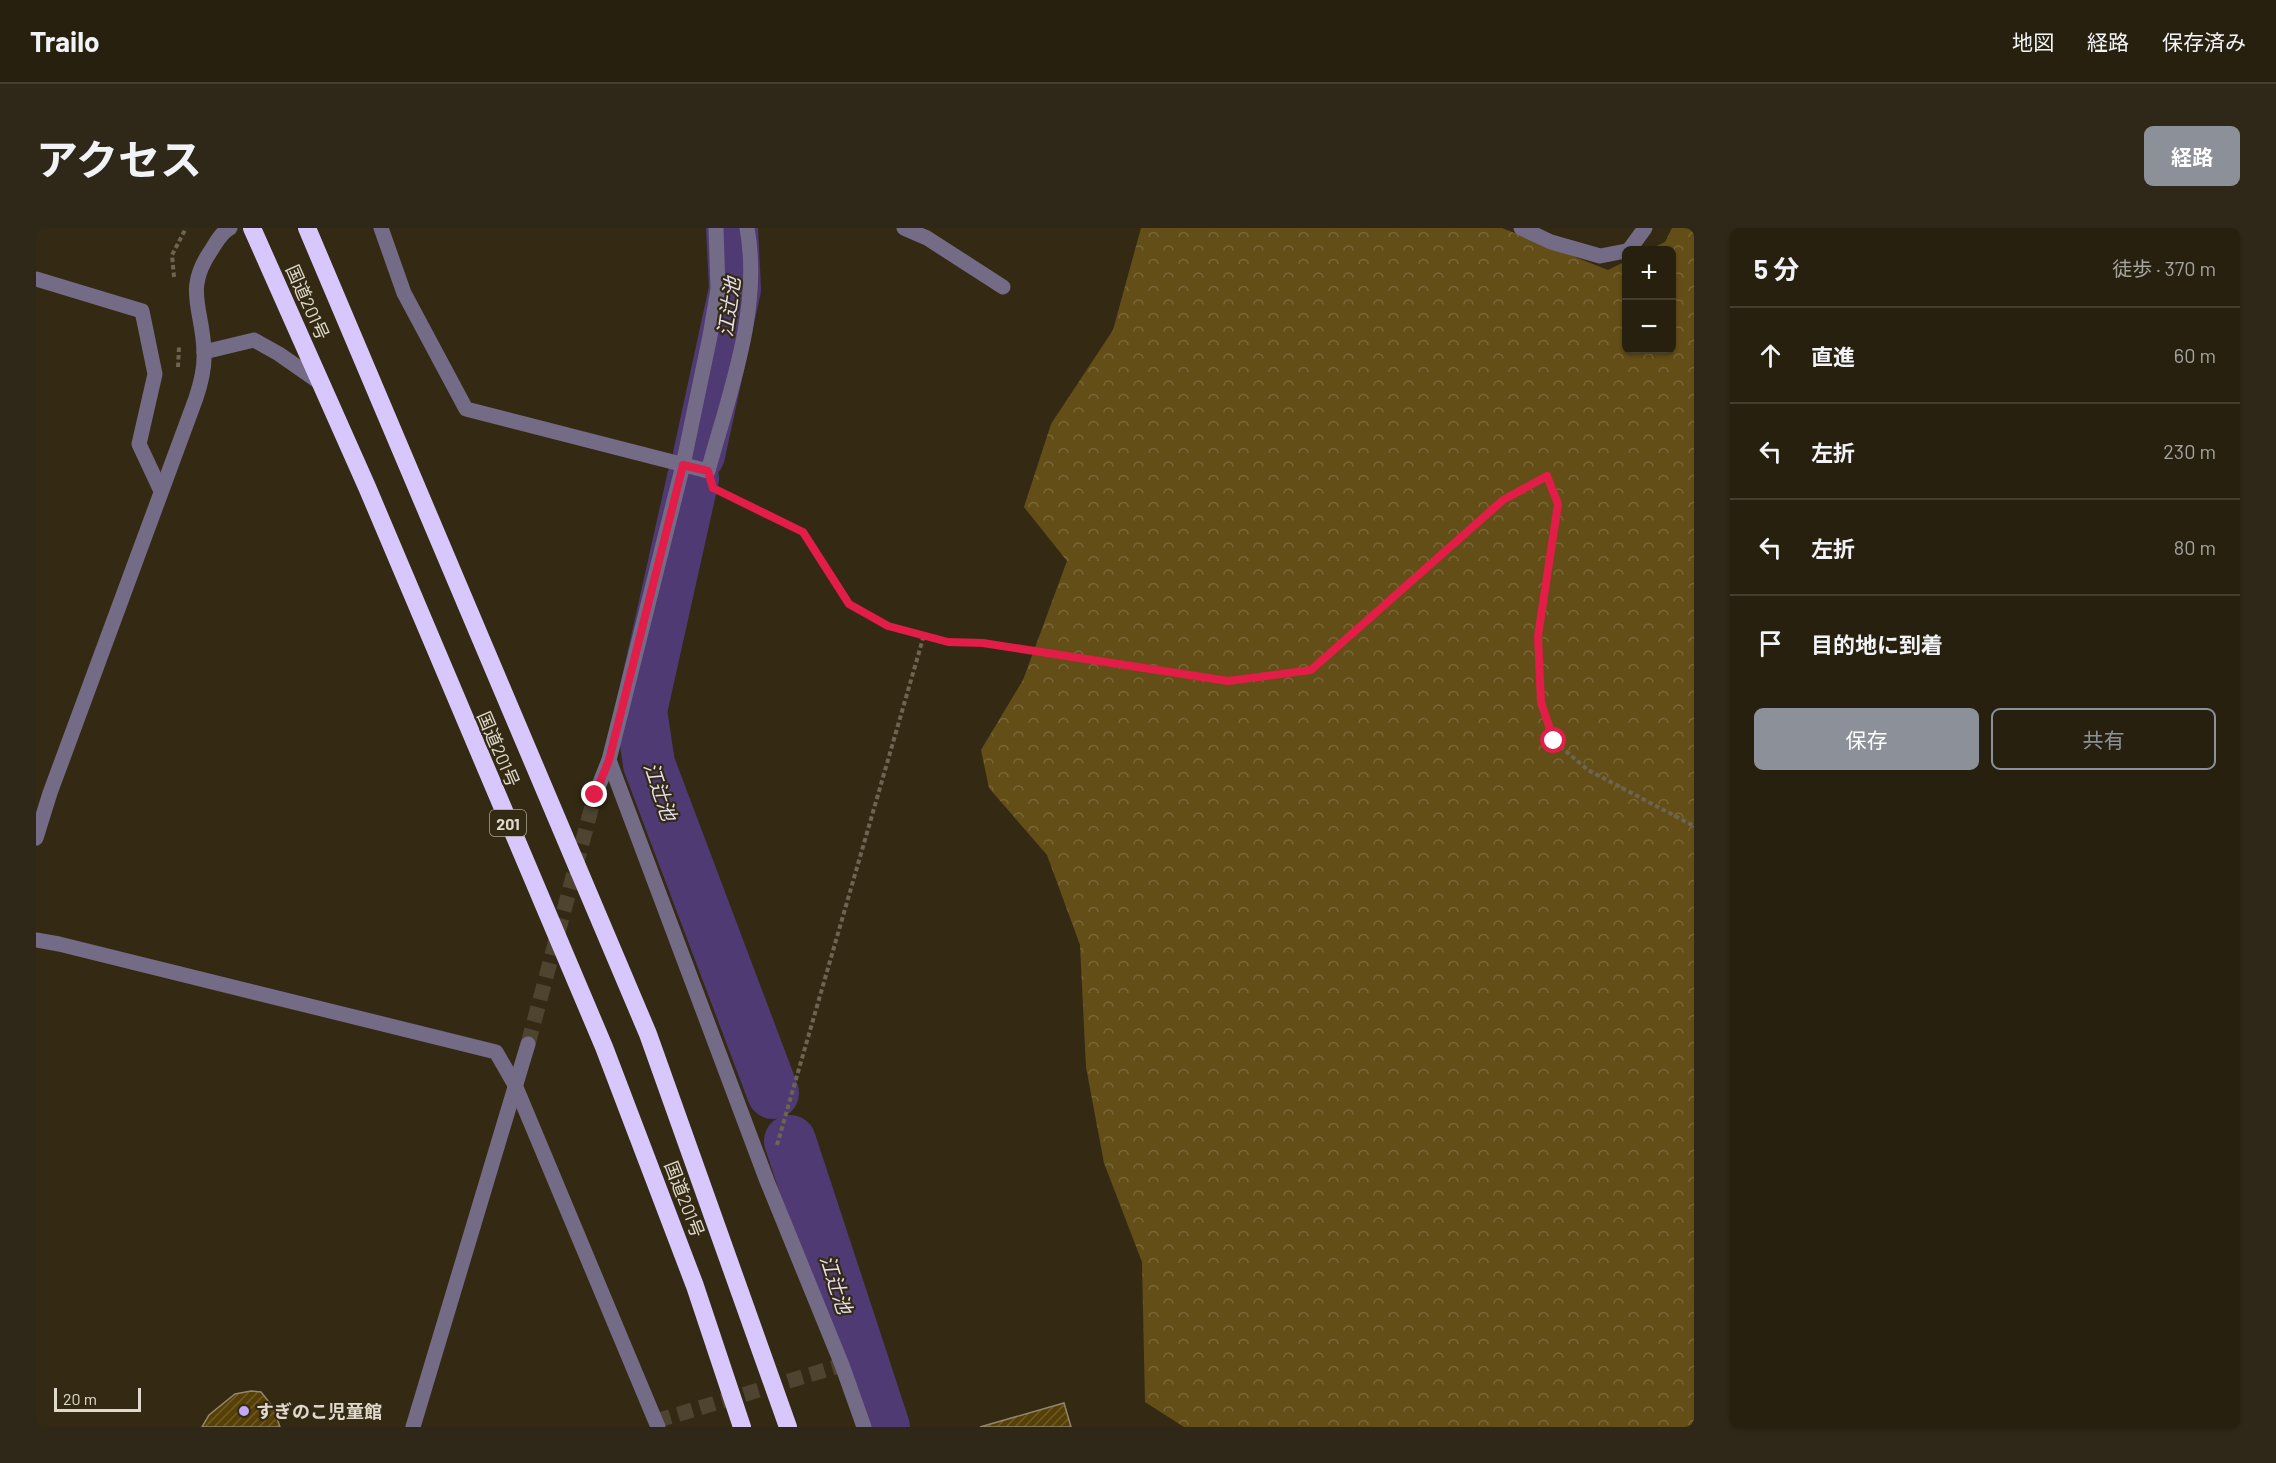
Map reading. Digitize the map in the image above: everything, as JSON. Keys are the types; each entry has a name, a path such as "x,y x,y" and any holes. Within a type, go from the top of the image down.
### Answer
{"highway":[{"name":"国道201号","path":"252,228 322,384 604,1047 695,1286 742,1427"},
{"name":"国道201号","path":"307,228 648,1034 788,1427"}],"street":[{"path":"36,838 54,782 196,398 203,375 204,352 195,286 201,264 223,233 230,228"},
{"path":"381,228 404,293 466,409 708,471 741,349 750,296 747,228"},
{"path":"595,795 609,760 683,465 718,289 716,228"},
{"path":"904,228 927,238 1003,287"},
{"path":"1521,228 1551,242 1600,256 1622,252"},
{"path":"1632,246 1645,228"},
{"path":"36,279 142,311 155,374 139,444 161,491"},
{"path":"204,352 254,340 279,354 322,384"},
{"path":"609,760 767,1181 842,1365 864,1427"},
{"path":"36,940 496,1053 515,1085 658,1427"},
{"path":"413,1427 528,1044"}],"path":[{"path":"708,471 713,488 803,532 849,604 888,626 948,642 983,643 1228,681 1311,670 1503,500 1547,476 1558,504 1538,636 1541,702 1554,741 1588,770 1694,826"},
{"path":"767,1181 924,635"}],"green space":[{"path":"1141,228 1502,228 1608,270 1622,263 1622,354 1676,354 1676,246 1656,246 1665,242 1672,228 1694,228 1694,1427 1184,1427 1145,1402 1142,1262 1104,1163 1086,1067 1080,945 1047,855 989,788 981,750 1023,680 1067,561 1024,507 1051,424 1113,330"}],"building":[{"name":"すぎのこ児童館","path":"261,1392 273,1407 280,1427 202,1427 209,1415 235,1394"},
{"path":"1064,1403 1071,1427 980,1427"}],"waterway":[{"name":"江辻池","path":"699,455 735,289 732,228"},
{"name":"江辻池","path":"693,478 641,711 649,764 773,1093"},
{"name":"江辻池","path":"790,1141 884,1427"}],"tunnel":[{"path":"528,1044 595,795"},
{"path":"656,1421 842,1365"}],"place":[{"name":"すぎのこ児童館","path":"244,1411"}],"route":[{"path":"595,795 609,760 683,465 708,471 713,488 803,532 849,604 888,626 948,642 983,643 1228,681 1311,670 1503,500 1547,476 1558,504 1538,636 1541,702 1554,741"}]}
